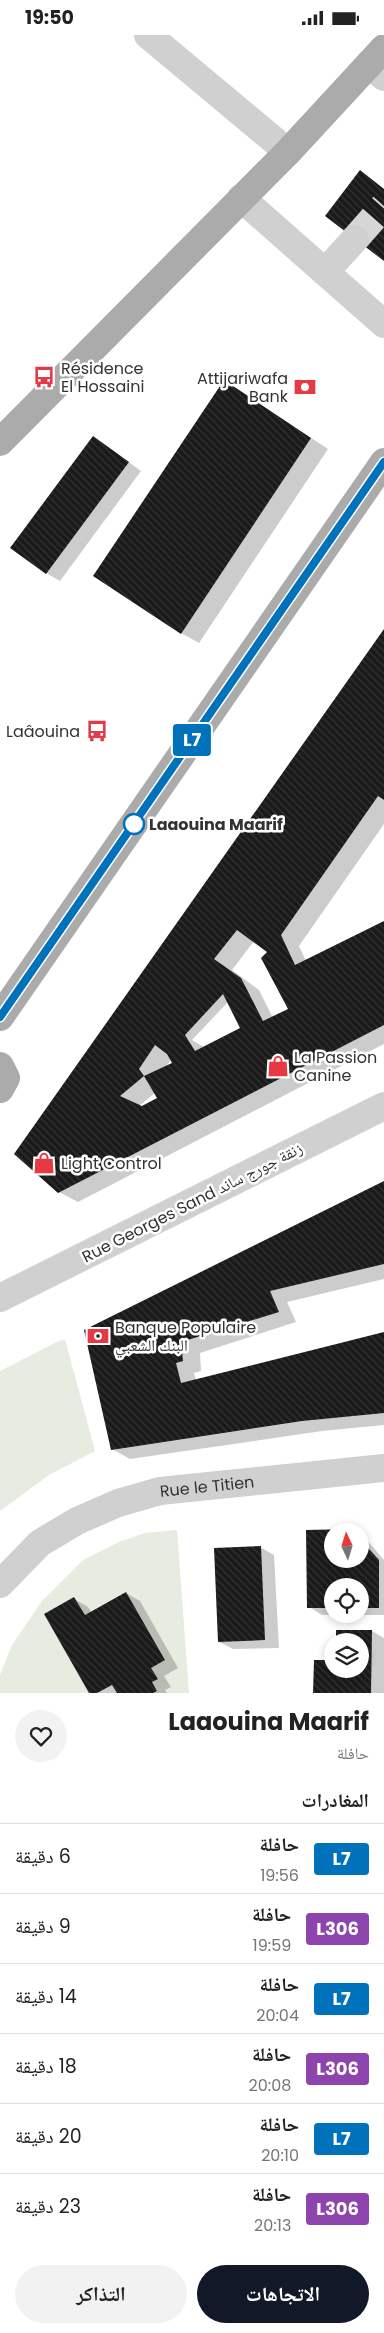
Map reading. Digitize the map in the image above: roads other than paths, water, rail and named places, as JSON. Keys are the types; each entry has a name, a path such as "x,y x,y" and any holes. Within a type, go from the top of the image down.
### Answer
{"main road":[{"path":"0,442 241,198 379,63"},
{"path":"0,1017 384,462"},
{"path":"0,1067 6,1078 0,1089"}],"street":[{"path":"148,35 288,152"},
{"path":"241,198 384,324"},
{"path":"325,272 355,239"},
{"name":"Rue Georges Sand زنقة جورج ساند","path":"0,1298 384,1106"},
{"name":"Rue le Titien","path":"0,1584 40,1543 85,1517 118,1503 160,1491 384,1468"}],"tunnel":[{"path":"355,239 384,206"}],"place":[{"name":"Résidence El Hossaini","path":"44,377"},
{"name":"Attijariwafa Bank","path":"305,387"},
{"name":"Laâouina","path":"97,731"},
{"name":"Laaouina Maarif","path":"134,824"},
{"name":"La Passion Canine","path":"278,1066"},
{"name":"Light Control","path":"44,1163"},
{"name":"Banque Populaire البنك الشعبي","path":"98,1336"}]}
